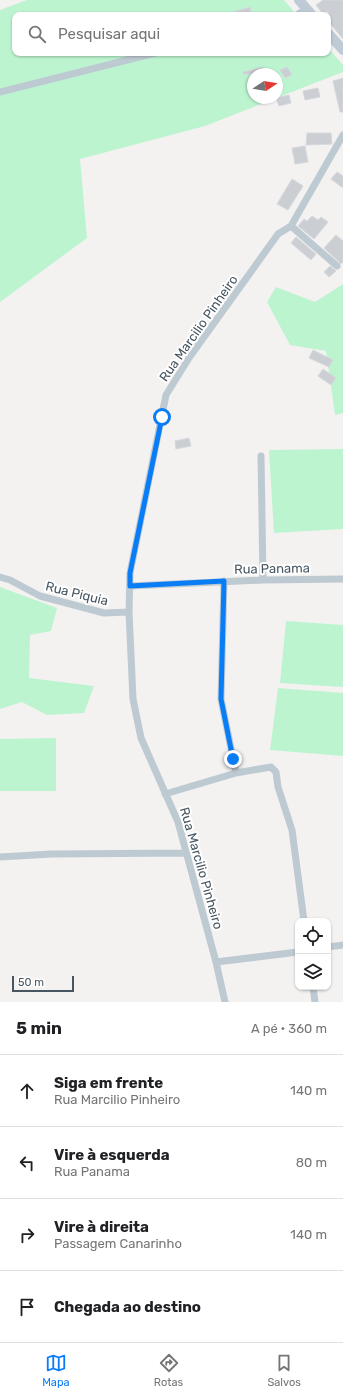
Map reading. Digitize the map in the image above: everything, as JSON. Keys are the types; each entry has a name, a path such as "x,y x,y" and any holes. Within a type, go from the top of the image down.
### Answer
{"street":[{"path":"299,0 309,12"},
{"path":"331,36 343,50"},
{"path":"0,92 143,56"},
{"name":"Rua Marcilio Pinheiro","path":"225,1002 216,962 176,815 141,738 135,718 129,612 130,573 166,395 189,358 278,234 291,226 343,135"},
{"path":"291,226 337,266"},
{"path":"261,456 263,580"},
{"name":"Rua Piquia","path":"0,577 10,580 40,596 104,613 129,612"},
{"name":"Rua Panama","path":"130,586 224,581 343,579"},
{"path":"224,581 221,699 236,773"},
{"path":"166,794 236,773 265,766 271,767 276,772 278,787 292,830 304,918"},
{"path":"0,858 51,854 186,853"},
{"path":"331,947 343,945"},
{"path":"216,962 295,952"},
{"path":"313,990 315,1002"}],"green space":[{"path":"27,0 284,0 294,12 12,12 12,56 331,56 331,51 343,65 343,72 283,96 283,68 247,68 247,104 262,104 205,126 80,159 87,238 0,302 0,10"},
{"path":"343,284 343,413 335,415 326,351 290,345 267,302 276,287 315,302"},
{"path":"343,449 343,529 274,533 269,450"},
{"path":"0,587 57,608 51,631 30,635 29,678 94,686 84,713 47,715 22,702 0,709"},
{"path":"286,621 343,625 343,687 280,683"},
{"path":"278,688 343,693 343,756 270,750"},
{"path":"56,738 56,791 0,791 0,739"}],"building":[{"path":"323,0 343,0 343,39 331,25 331,12 321,12 316,5"},
{"path":"250,7 251,12 233,12"},
{"path":"287,67 292,75 285,78 283,75 283,69"},
{"path":"343,78 343,112 340,112 333,81"},
{"path":"318,88 320,97 305,100 303,91"},
{"path":"289,95 291,103 279,106 278,104 283,104 283,96"},
{"path":"307,133 331,133 332,144 306,145"},
{"path":"305,146 308,162 295,164 292,148"},
{"path":"337,172 343,176 343,188 331,179"},
{"path":"292,179 303,186 288,210 277,204"},
{"path":"312,216 318,220 321,217 328,222 314,239 298,226 304,219 307,221"},
{"path":"336,235 343,241 343,262 341,264 324,248"},
{"path":"296,237 316,254 311,260 291,243"},
{"path":"330,266 336,271 329,277 324,272"},
{"path":"313,350 333,360 329,367 309,358"},
{"path":"323,369 336,378 331,385 318,376"},
{"path":"189,438 191,446 176,449 175,441"}],"route":[{"path":"162,417 148,494 130,573 130,586 224,581 221,699 233,759"}]}
